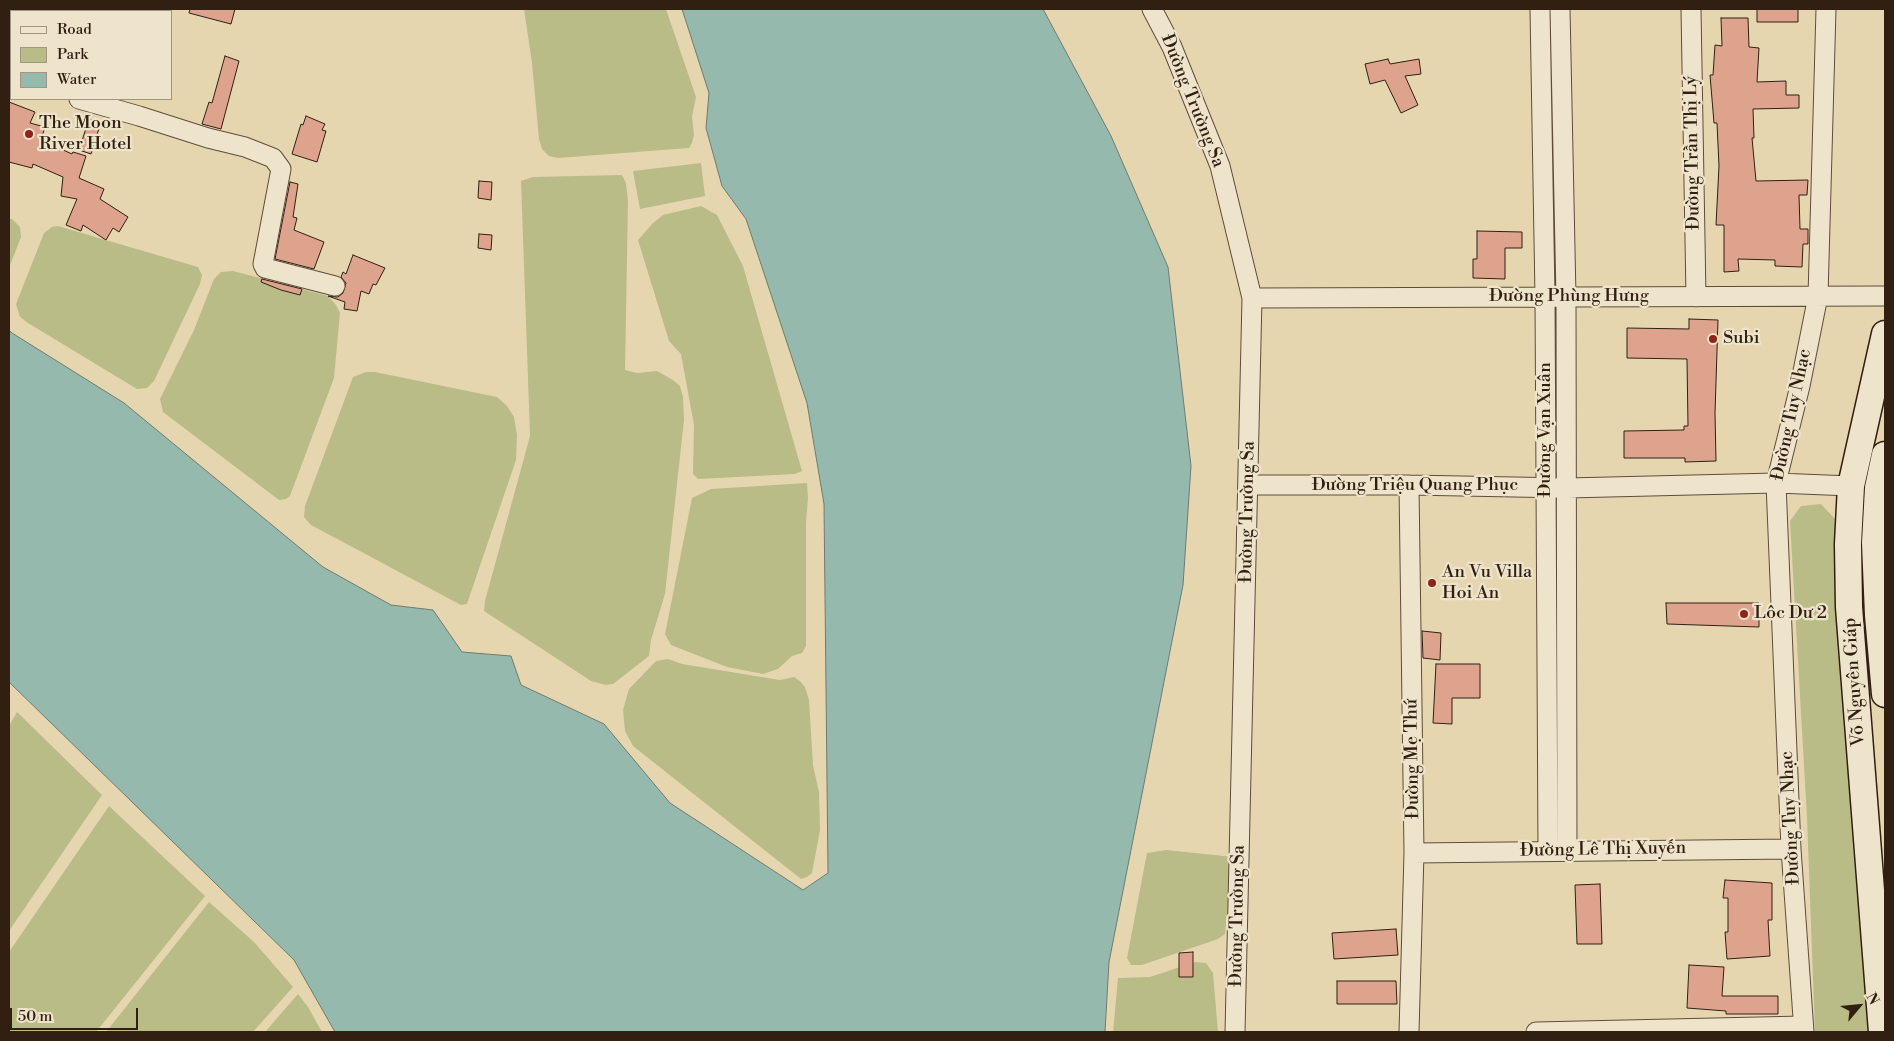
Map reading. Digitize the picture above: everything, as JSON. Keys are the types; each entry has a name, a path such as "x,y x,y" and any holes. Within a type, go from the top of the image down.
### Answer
{"main road":[{"name":"Võ Nguyên Giáp","path":"1882,1032 1849,608 1848,544 1851,486 1885,334"},
{"name":"Võ Nguyên Giáp","path":"1885,455 1875,543 1878,615 1885,694"},
{"path":"1851,486 1882,488"}],"street":[{"name":"Đường Trường Sa","path":"1152,9 1172,47 1220,166 1252,298 1235,1032"},
{"name":"Đường Vạn Xuân","path":"1540,9 1546,487 1557,850"},
{"name":"Đường Vạn Xuân","path":"1557,850 1567,488 1566,297 1560,9"},
{"name":"Đường Trần Thị Lý","path":"1691,9 1696,297"},
{"name":"Đường Tuy Nhạc","path":"1804,1029 1792,849 1776,482 1800,386 1818,296 1826,9"},
{"path":"83,100 208,138 246,147 273,158 280,169 262,264 266,268 335,286"},
{"name":"Đường Phùng Hưng","path":"1252,298 1885,296"},
{"name":"Đường Triệu Quang Phục","path":"1248,485 1409,485 1567,488 1776,482 1851,486"},
{"name":"Đường Mẹ Thứ","path":"1409,485 1414,853 1409,1032"},
{"name":"Đường Lê Thị Xuyến","path":"1414,853 1792,849"},
{"path":"1536,1032 1804,1029"}],"green space":[{"path":"524,9 666,9 696,97 692,117 694,135 689,148 558,158 549,156 542,149 539,139 532,63"},
{"path":"701,163 705,196 640,209 633,171"},
{"path":"622,175 626,183 628,201 625,370 637,373 657,371 673,380 680,386 683,397 684,420 665,594 651,640 649,656 613,684 606,685 591,681 484,611 485,601 530,436 521,181 533,177"},
{"path":"701,206 717,215 743,266 802,471 795,474 698,479 693,474 694,425 681,354 669,341 638,240 663,215"},
{"path":"9,219 12,219 20,227 21,237 9,268"},
{"path":"58,226 198,267 202,275 200,284 154,381 147,388 137,389 20,317 16,304 44,233 52,227"},
{"path":"233,271 328,296 340,313 334,378 290,496 286,499 279,500 163,412 160,399 194,330 214,279 221,272"},
{"path":"366,372 375,372 497,397 507,406 514,417 517,435 516,460 467,604 461,605 311,525 304,517 305,506 353,377"},
{"path":"807,483 806,646 802,653 792,656 778,669 763,674 727,667 671,645 665,634 692,498 711,489"},
{"path":"1821,504 1835,519 1835,559 1868,1032 1815,1032 1807,818 1790,521 1801,506"},
{"path":"668,659 682,664 780,680 794,677 805,687 809,700 813,765 819,792 820,830 812,873 807,877 801,879 633,746 625,731 623,710 629,689 656,661"},
{"path":"17,712 102,795 9,931 9,726"},
{"path":"109,806 205,896 96,1032 9,1032 9,952"},
{"path":"1166,850 1234,857 1225,934 1218,939 1142,965 1131,965 1127,958 1147,853"},
{"path":"209,902 255,943 293,987 253,1032 106,1032"},
{"path":"1195,962 1206,963 1213,973 1218,1032 1113,1032 1118,978 1150,977"},
{"path":"298,994 308,1007 322,1032 265,1032"}],"water":[{"path":"682,9 1043,9 1111,136 1168,267 1191,466 1183,585 1109,962 1105,1032 335,1032 294,960 9,682 9,330 124,403 323,567 391,605 433,610 462,652 511,656 521,685 604,724 670,803 803,890 828,873 824,504 807,403 746,219 722,186 706,128 709,93"}],"building":[{"path":"190,9 235,9 231,24 189,13"},
{"path":"1757,9 1798,9 1798,22 1757,22"},
{"path":"1721,18 1748,18 1749,47 1759,48 1757,82 1786,81 1786,95 1799,95 1799,108 1753,109 1754,138 1752,138 1756,181 1808,180 1807,195 1799,195 1800,229 1808,229 1808,244 1803,244 1802,267 1775,266 1775,260 1738,259 1739,271 1724,272 1724,225 1716,225 1719,166 1717,123 1714,123 1710,75 1713,75 1715,45 1722,46"},
{"path":"225,56 239,61 221,129 202,124 209,102 212,103"},
{"path":"1388,59 1390,64 1419,59 1421,74 1405,76 1418,105 1401,113 1385,80 1370,84 1365,64"},
{"path":"9,102 35,112 30,123 45,127 41,140 72,154 73,152 86,156 79,178 104,189 100,199 128,217 119,232 113,228 106,240 83,225 81,231 66,225 77,199 61,196 63,177 33,164 32,168 9,162"},
{"path":"306,116 325,124 322,130 326,131 317,162 292,154 301,124 303,125"},
{"path":"89,119 101,122 91,154 79,150"},
{"path":"479,181 492,182 491,200 478,198"},
{"path":"290,182 298,184 293,217 297,218 294,230 324,242 314,269 275,259"},
{"path":"1477,231 1522,232 1522,248 1505,248 1505,279 1473,278 1473,259 1477,259"},
{"path":"479,234 492,235 491,250 478,248"},
{"path":"353,255 385,268 376,285 373,284 369,294 361,291 357,311 344,309 345,302 328,296 338,297 343,293 346,283 341,277 343,272 346,274"},
{"path":"262,279 302,289 300,295 261,282"},
{"path":"1689,319 1718,320 1715,413 1716,461 1685,462 1685,458 1624,458 1624,431 1684,430 1684,426 1688,426 1687,359 1627,358 1627,328 1689,329"},
{"path":"1666,603 1759,603 1759,627 1667,624"},
{"path":"1422,631 1441,633 1440,660 1423,658"},
{"path":"1436,664 1480,664 1480,698 1452,698 1452,724 1433,723"},
{"path":"1725,880 1772,883 1772,920 1768,920 1770,956 1727,959 1725,932 1728,932 1728,898 1723,898"},
{"path":"1600,884 1602,944 1577,944 1575,885"},
{"path":"1396,929 1398,955 1334,959 1332,933"},
{"path":"1193,952 1193,977 1179,977 1179,953"},
{"path":"1689,965 1724,967 1722,996 1778,996 1778,1014 1726,1014 1726,1011 1687,1008"},
{"path":"1337,981 1396,981 1397,1004 1337,1004"}],"place":[{"name":"The Moon River Hotel","path":"29,134"},
{"name":"Subi","path":"1713,339"},
{"name":"An Vu Villa Hoi An","path":"1432,583"},
{"name":"Lôc Dư 2","path":"1744,614"}]}
